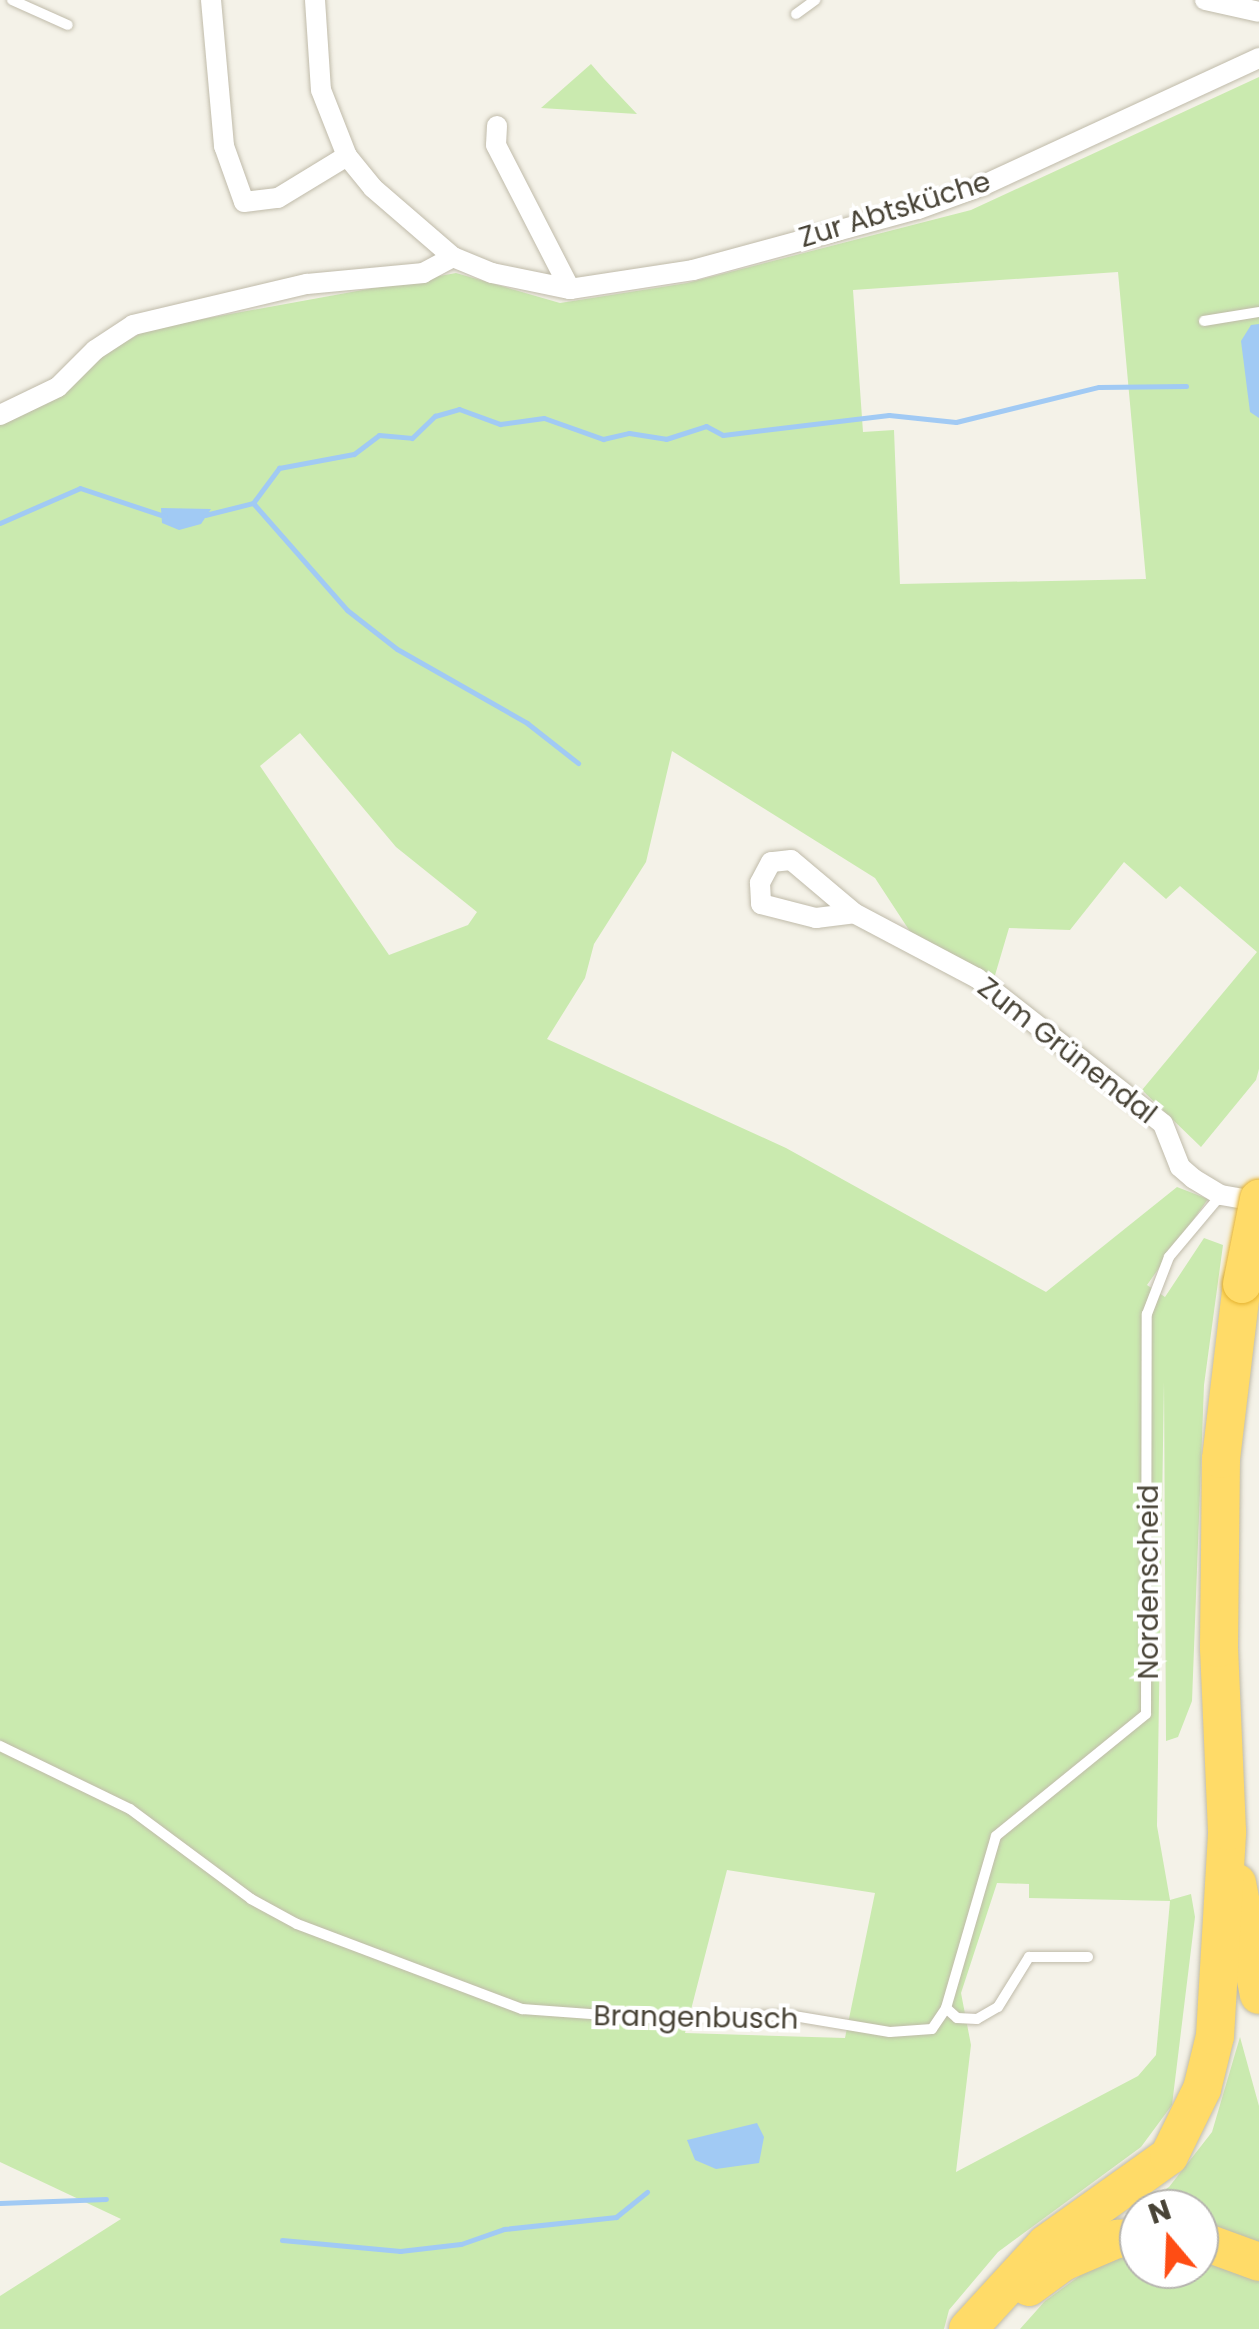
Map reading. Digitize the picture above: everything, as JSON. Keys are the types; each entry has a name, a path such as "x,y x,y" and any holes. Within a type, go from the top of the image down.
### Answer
{"highway":[{"path":"968,2329 1046,2244 1168,2156 1202,2089 1214,2036 1227,1831 1218,1562 1221,1459 1242,1284 1259,1200"},
{"path":"1227,1831 1259,1994"},
{"path":"998,2329 1029,2288 1063,2262 1119,2239"},
{"path":"1219,2247 1259,2262"}],"street":[{"path":"211,0 224,146 244,202 278,198 347,156 316,68 315,0"},
{"path":"1205,0 1259,12"},
{"name":"Zur Abtsküche","path":"347,156 404,218 454,257 492,273 570,289 692,270 918,209 984,185 1259,58"},
{"path":"497,126 496,145 570,289"},
{"path":"0,415 58,388 116,334 307,284 423,273 454,257"},
{"name":"Zum Grünendal","path":"854,913 977,978 1040,1025 1162,1124 1180,1167 1221,1195 1259,1200"}],"lane":[{"path":"12,0 68,25"},
{"path":"796,14 815,0"},
{"path":"1204,321 1259,312"},
{"name":"Nordenscheid","path":"932,2029 946,2008 996,1836 1146,1714 1147,1314 1169,1256 1221,1195"},
{"name":"Brangenbusch","path":"0,1746 130,1808 282,1916 462,1990 566,2016 788,2015 890,2032 932,2029"},
{"path":"946,2008 976,2019 998,2008 1029,1957 1088,1957"}],"green space":[{"path":"591,64 604,79 637,114 541,108"},
{"path":"1259,77 1259,1069 1256,1080 1201,1147 1142,1090 1257,952 1180,886 1166,899 1124,862 1070,930 1009,928 993,982 911,933 875,878 672,751 646,862 594,944 585,978 547,1039 786,1148 1046,1292 1177,1187 1208,1199 1147,1285 1165,1297 1204,1238 1223,1245 1204,1385 1192,1701 1178,1737 1166,1741 1164,1381 1157,1826 1170,1900 1191,1894 1195,1917 1172,2105 1141,2147 998,2252 949,2310 944,2329 0,2329 0,2296 121,2219 0,2162 0,414 148,329 456,273 560,303 687,283 971,210","holes":["1118,272 1146,579 900,584 894,430 863,432 853,290","300,733 396,847 477,912 468,925 389,955 260,766","727,1870 875,1893 845,2038 685,2033","997,1883 1029,1884 1029,1898 1170,1901 1156,2055 1138,2076 956,2172 971,2045 961,1993"]},
{"path":"1240,2037 1259,2106 1259,2245 1219,2228 1219,2189 1166,2189 1212,2132"},
{"path":"1119,2252 1119,2289 1219,2289 1219,2257 1259,2278 1259,2329 1020,2329 1045,2301 1111,2253"}],"water":[{"path":"1259,324 1259,418 1250,412 1241,341 1251,325"},
{"path":"161,508 211,509 201,524 179,530 162,523"},
{"path":"757,2123 764,2137 759,2163 716,2169 695,2160 687,2140"}],"waterway":[{"path":"205,515 253,503 279,468 354,454 379,435 412,438 435,416 459,409 500,424 544,418 603,439 629,433 666,439 706,426 723,435 889,415 956,422 1099,387 1186,386"},
{"path":"0,523 80,488 164,516"},
{"path":"253,503 347,610 397,649 527,723 578,763"},
{"path":"282,2240 400,2251 461,2244 504,2229 616,2217 647,2192"},
{"path":"0,2203 106,2199"}]}
